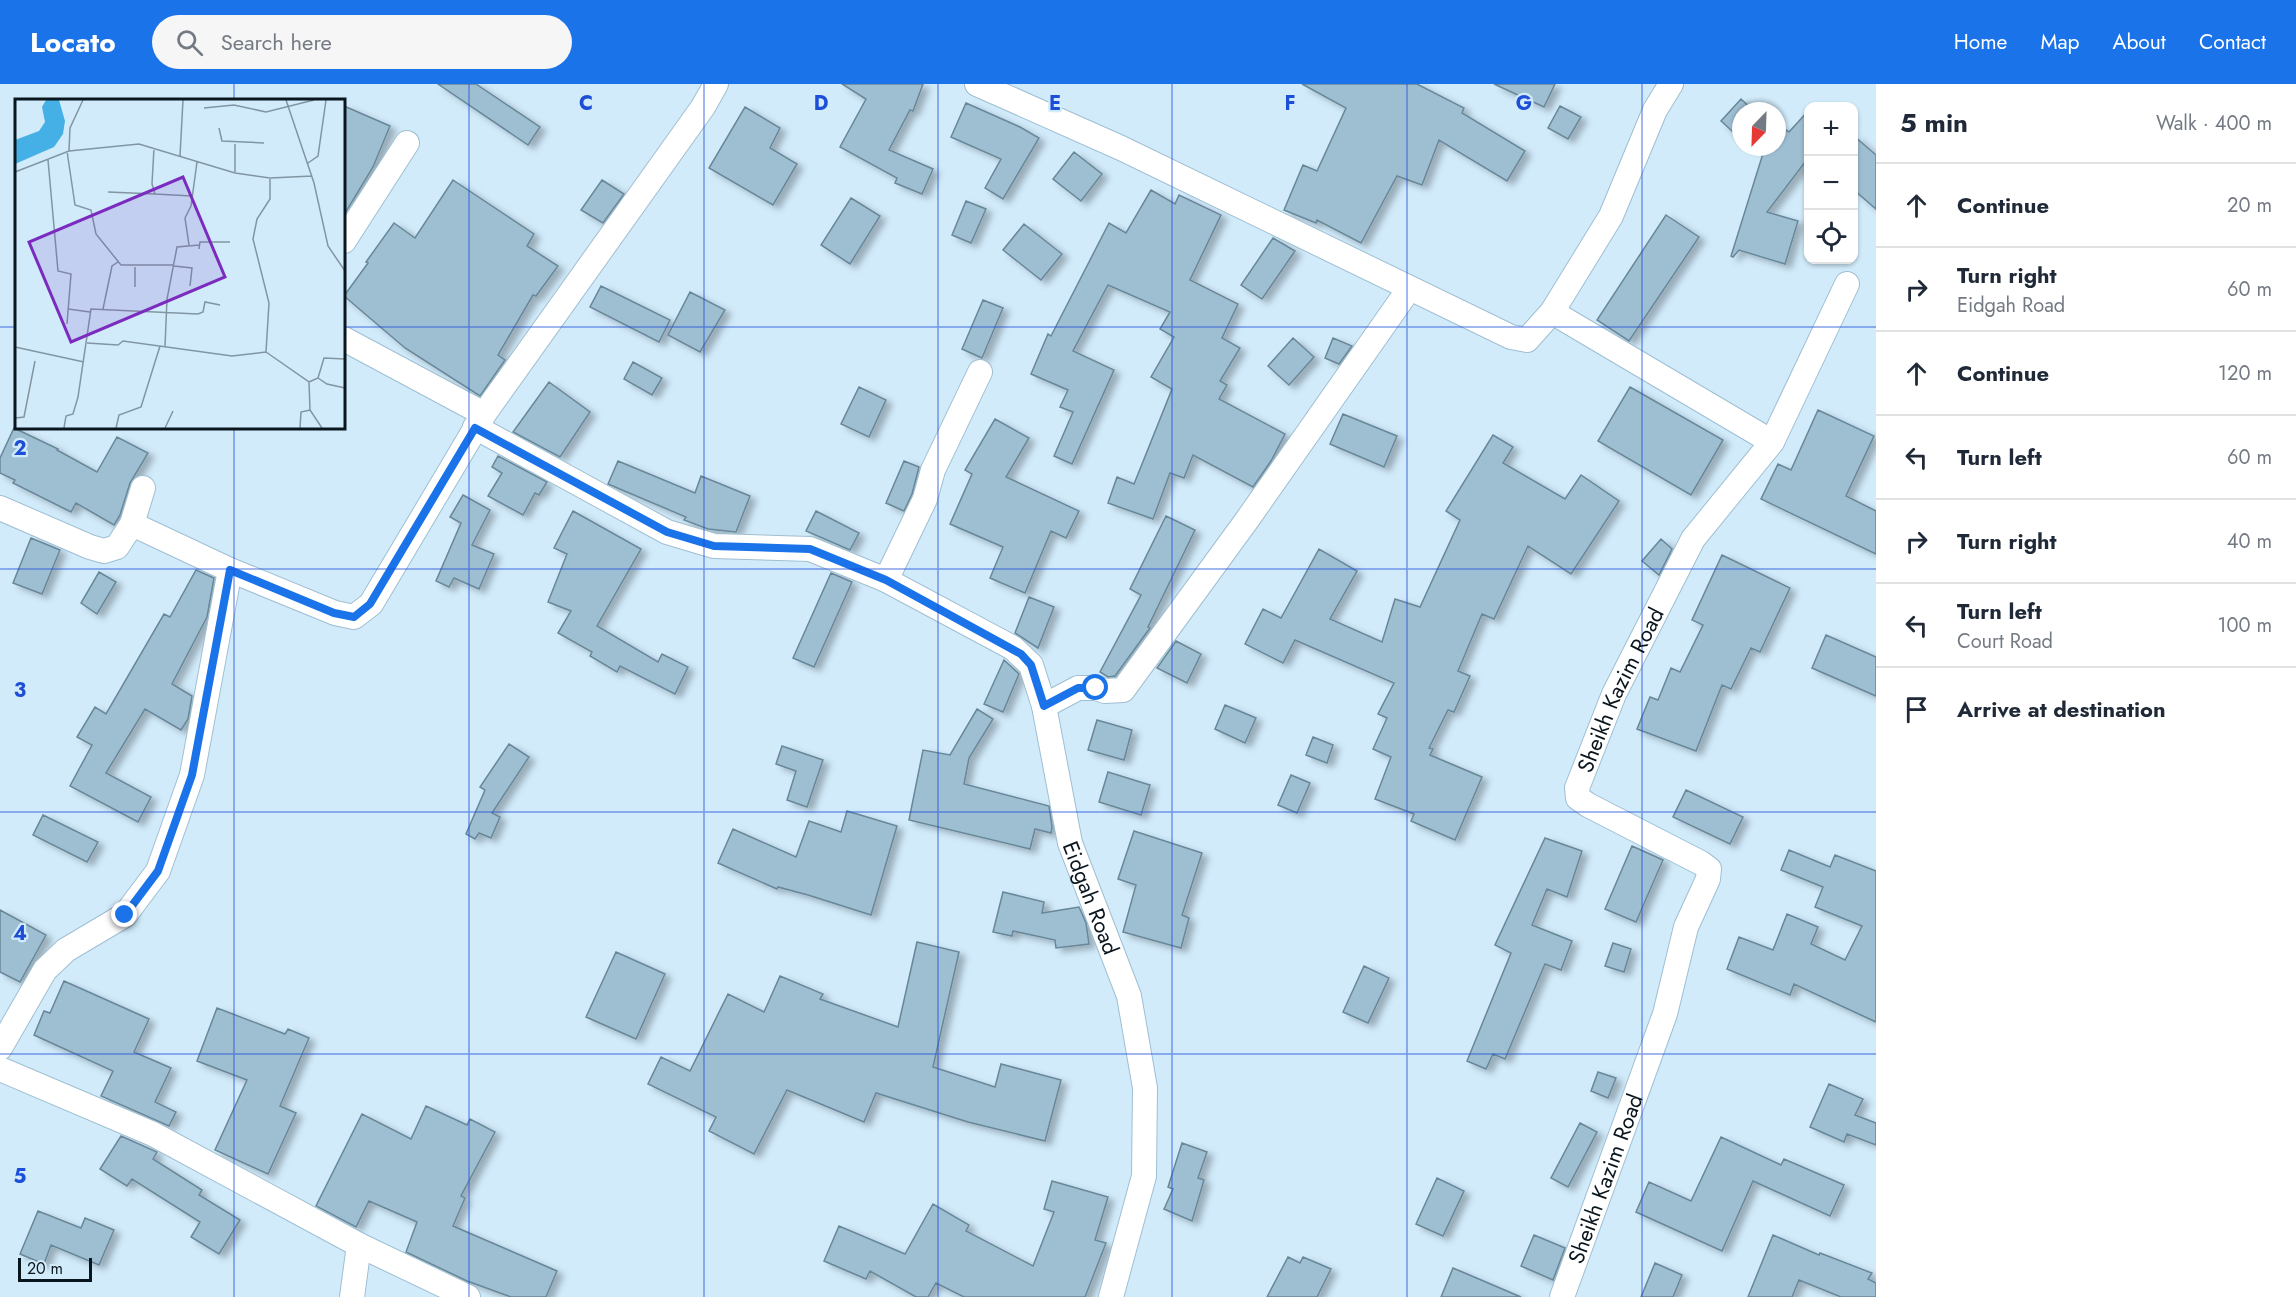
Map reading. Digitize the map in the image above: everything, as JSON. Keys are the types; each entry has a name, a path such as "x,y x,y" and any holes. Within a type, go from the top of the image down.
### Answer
{"street":[{"path":"132,524 230,570 334,613 354,617 370,604 480,421 704,107 716,84"},
{"path":"977,84 1121,148 1408,289 1519,340 1527,340 1552,312 1611,216 1655,110 1671,84"},
{"path":"345,240 407,143"},
{"name":"Sheikh Kazim Road","path":"1562,1297 1665,1014 1686,927 1708,879 1709,869 1701,862 1588,805 1578,798 1577,788 1614,693 1693,539 1772,442 1847,284"},
{"path":"1044,706 1078,688 1123,690 1247,520 1408,289"},
{"path":"1552,312 1772,442"},
{"name":"Eidgah Road","path":"345,340 667,532 714,546 810,549 886,580 1021,654 1031,665 1044,706 1070,843 1129,996 1145,1088 1144,1176 1111,1297"},
{"path":"886,580 925,499 933,470 980,372"},
{"path":"0,508 104,551 117,547 132,524 143,488"},
{"path":"0,1048 45,970 66,950 125,915 158,871 192,775 230,570"},
{"path":"0,1069 153,1134 359,1245 468,1297"},
{"path":"352,1297 359,1245"}],"building":[{"path":"438,84 476,84 540,127 528,145"},
{"path":"842,84 923,84 913,111 910,110 889,150 933,169 922,194 895,183 897,178 840,147 866,99"},
{"path":"1302,84 1417,84 1464,108 1462,113 1525,151 1507,181 1439,140 1422,185 1397,176 1361,243 1317,220 1316,223 1284,210 1303,165 1317,171 1346,108"},
{"path":"1494,84 1555,84 1544,107"},
{"path":"966,103 1039,138 1003,199 985,188 1001,159 951,137"},
{"path":"345,106 390,126 373,167 345,213"},
{"path":"1560,106 1581,117 1568,139 1548,128"},
{"path":"745,107 780,128 770,148 797,164 773,205 709,168"},
{"path":"1732,109 1732,131 1721,121"},
{"path":"1804,116 1804,164 1767,212 1798,221 1785,264 1739,250 1733,257 1731,256 1762,156 1786,156 1786,130 1789,132"},
{"path":"1858,139 1876,155 1876,209 1858,193"},
{"path":"1074,152 1102,174 1081,201 1053,179"},
{"path":"453,180 534,234 527,246 558,266 536,296 533,295 498,355 505,360 480,396 405,348 345,297 394,223 415,238"},
{"path":"602,180 624,194 603,223 581,210"},
{"path":"1151,190 1175,204 1179,195 1221,215 1190,280 1238,304 1222,338 1240,348 1220,381 1227,385 1219,399 1285,434 1271,461 1253,487 1193,455 1184,478 1170,473 1153,519 1108,503 1117,477 1134,484 1172,389 1151,377 1174,337 1160,329 1170,312 1108,285 1073,351 1114,370 1072,464 1054,456 1073,412 1060,407 1068,390 1031,374 1048,334 1051,336 1109,223 1126,233"},
{"path":"851,198 880,216 850,264 821,245"},
{"path":"966,201 986,209 971,243 952,235"},
{"path":"1666,215 1699,237 1629,341 1597,320"},
{"path":"1024,224 1062,254 1041,280 1003,250"},
{"path":"1273,238 1295,251 1262,299 1241,285"},
{"path":"601,286 670,320 659,342 590,307"},
{"path":"690,292 725,310 700,352 668,335"},
{"path":"983,300 1003,308 982,358 962,349"},
{"path":"1293,338 1314,357 1289,385 1268,366"},
{"path":"1333,338 1352,346 1339,364 1325,358"},
{"path":"633,362 662,378 652,395 624,379"},
{"path":"549,382 590,412 560,457 513,432"},
{"path":"859,387 886,400 869,437 841,424"},
{"path":"1630,387 1723,440 1691,495 1598,441"},
{"path":"1818,410 1874,436 1846,496 1876,511 1876,554 1761,499 1778,464 1791,470"},
{"path":"1343,414 1397,436 1384,467 1330,444"},
{"path":"995,419 1029,438 1006,477 1079,511 1066,538 1051,531 1025,593 990,578 1003,547 950,524 972,474 965,470"},
{"path":"14,428 58,449 97,472 117,437 148,453 130,483 120,515 114,525 76,503 71,512 13,483 15,480 0,473 0,458"},
{"path":"1493,435 1513,447 1503,463 1565,499 1581,475 1619,501 1571,574 1528,546 1494,619 1482,614 1458,671 1470,676 1454,712 1448,710 1429,748 1433,749 1430,755 1482,777 1455,840 1411,821 1414,814 1375,799 1391,757 1373,749 1387,718 1378,714 1394,683 1295,640 1283,663 1245,644 1263,609 1281,618 1319,549 1357,571 1330,619 1382,642 1395,599 1420,607 1460,520 1446,511"},
{"path":"498,456 547,482 539,495 535,493 523,515 488,496 502,473 492,467"},
{"path":"618,461 695,493 701,476 750,496 736,532 708,529 684,520 686,517 608,484"},
{"path":"904,461 919,467 912,494 904,511 886,503"},
{"path":"463,495 490,510 472,545 494,554 479,589 454,578 449,587 436,581 461,523 450,517"},
{"path":"573,511 641,549 597,626 658,662 662,654 688,667 675,694 620,666 617,672 590,656 592,652 558,633 571,611 548,602 567,554 554,548"},
{"path":"816,511 859,533 850,550 806,531"},
{"path":"1166,516 1195,530 1148,627 1150,628 1115,676 1108,677 1100,672 1141,595 1130,589"},
{"path":"31,538 60,550 42,594 13,583"},
{"path":"1661,539 1672,549 1659,575 1642,561"},
{"path":"1722,555 1790,588 1760,652 1751,648 1731,689 1722,685 1696,751 1637,729 1650,697 1658,700 1671,668 1680,672 1703,625 1692,620"},
{"path":"196,570 214,578 207,617 172,684 192,696 188,719 181,730 145,709 106,773 151,797 138,822 70,786 92,745 77,737 95,707 106,714 164,614 170,617"},
{"path":"99,572 116,582 97,614 81,603"},
{"path":"831,573 852,582 814,667 793,658"},
{"path":"1029,597 1054,607 1038,648 1015,633"},
{"path":"1826,635 1876,657 1876,696 1812,668"},
{"path":"1176,641 1201,654 1187,683 1157,668"},
{"path":"1004,660 1019,674 1003,712 984,704"},
{"path":"1225,705 1256,718 1245,743 1215,729"},
{"path":"977,709 993,719 969,758 964,784 1049,806 1051,833 1035,829 1030,849 909,820 923,750 950,755"},
{"path":"1097,720 1132,730 1124,760 1088,750"},
{"path":"1313,737 1333,745 1327,763 1306,755"},
{"path":"509,744 529,757 492,813 500,817 491,838 479,833 475,839 466,834 485,790 480,787"},
{"path":"782,746 823,760 807,807 787,800 796,771 776,764"},
{"path":"1108,772 1150,785 1141,815 1099,802"},
{"path":"1291,775 1310,783 1297,813 1278,805"},
{"path":"1686,790 1743,817 1730,844 1673,817"},
{"path":"847,811 897,826 871,915 808,895 778,887 777,889 718,863 733,829 796,857 809,821 841,832"},
{"path":"43,815 98,842 87,862 33,835"},
{"path":"1134,831 1202,853 1182,915 1189,918 1181,948 1123,932 1136,885 1118,879"},
{"path":"1545,838 1582,851 1567,897 1547,889 1532,925 1572,941 1561,970 1545,964 1505,1059 1493,1054 1486,1069 1467,1061 1511,953 1495,945"},
{"path":"1632,846 1663,860 1636,922 1605,909"},
{"path":"1789,850 1830,867 1835,855 1876,871 1876,1022 1794,984 1790,995 1727,969 1739,937 1773,950 1787,914 1818,927 1811,944 1845,960 1862,926 1815,907 1823,887 1781,870"},
{"path":"1003,892 1044,902 1042,913 1079,907 1086,923 1089,944 1056,948 1055,940 1013,931 1012,936 993,932"},
{"path":"0,910 46,935 20,982 0,972"},
{"path":"917,942 959,952 933,1067 995,1087 1001,1064 1061,1080 1045,1141 968,1122 876,1093 864,1122 787,1090 754,1154 709,1131 716,1117 648,1084 661,1057 690,1071 728,994 764,1012 780,976 823,994 820,999 898,1027"},
{"path":"1613,943 1631,949 1624,972 1605,966"},
{"path":"616,952 665,974 636,1039 586,1017"},
{"path":"1364,966 1389,978 1368,1023 1343,1012"},
{"path":"64,981 149,1019 134,1052 171,1068 155,1102 176,1112 169,1126 101,1096 113,1071 34,1035 44,1011 50,1013"},
{"path":"217,1008 285,1034 288,1029 309,1038 280,1106 296,1113 268,1174 215,1150 247,1080 197,1061"},
{"path":"1598,1072 1616,1078 1608,1098 1591,1091"},
{"path":"1829,1084 1863,1099 1855,1115 1876,1123 1876,1145 1847,1134 1844,1142 1810,1127"},
{"path":"426,1106 467,1125 470,1119 495,1132 461,1196 465,1198 453,1226 557,1271 546,1297 511,1297 467,1281 406,1252 417,1222 369,1201 356,1227 316,1206 362,1114 411,1139"},
{"path":"1580,1123 1597,1132 1568,1187 1551,1178"},
{"path":"121,1136 157,1152 153,1159 202,1190 199,1195 240,1220 219,1254 191,1237 200,1222 132,1179 127,1186 100,1169"},
{"path":"1721,1137 1781,1165 1784,1159 1844,1185 1830,1216 1753,1181 1722,1251 1636,1212 1649,1182 1691,1201"},
{"path":"1182,1143 1207,1152 1198,1178 1204,1180 1192,1221 1164,1209 1173,1189 1168,1187"},
{"path":"1437,1178 1464,1191 1443,1236 1416,1224"},
{"path":"1052,1181 1108,1197 1095,1240 1106,1243 1085,1297 964,1297 936,1283 928,1297 916,1297 870,1271 866,1279 824,1261 839,1226 905,1254 933,1204 969,1225 966,1231 1033,1266 1054,1212 1044,1209"},
{"path":"38,1211 81,1228 85,1218 114,1230 99,1265 51,1245 44,1264 20,1254"},
{"path":"1534,1235 1565,1248 1553,1280 1521,1266"},
{"path":"1773,1235 1819,1255 1820,1253 1872,1273 1868,1279 1876,1283 1876,1297 1841,1297 1799,1280 1792,1297 1748,1297"},
{"path":"1288,1257 1300,1263 1303,1257 1331,1269 1317,1297 1267,1297"},
{"path":"1655,1263 1682,1275 1673,1297 1641,1297"},
{"path":"1453,1268 1521,1297 1441,1297"}],"route":[{"path":"125,915 158,871 192,775 230,570 334,613 354,617 370,604 475,428 667,532 714,546 810,549 886,580 1021,654 1031,665 1044,706 1078,688 1096,688"}]}
